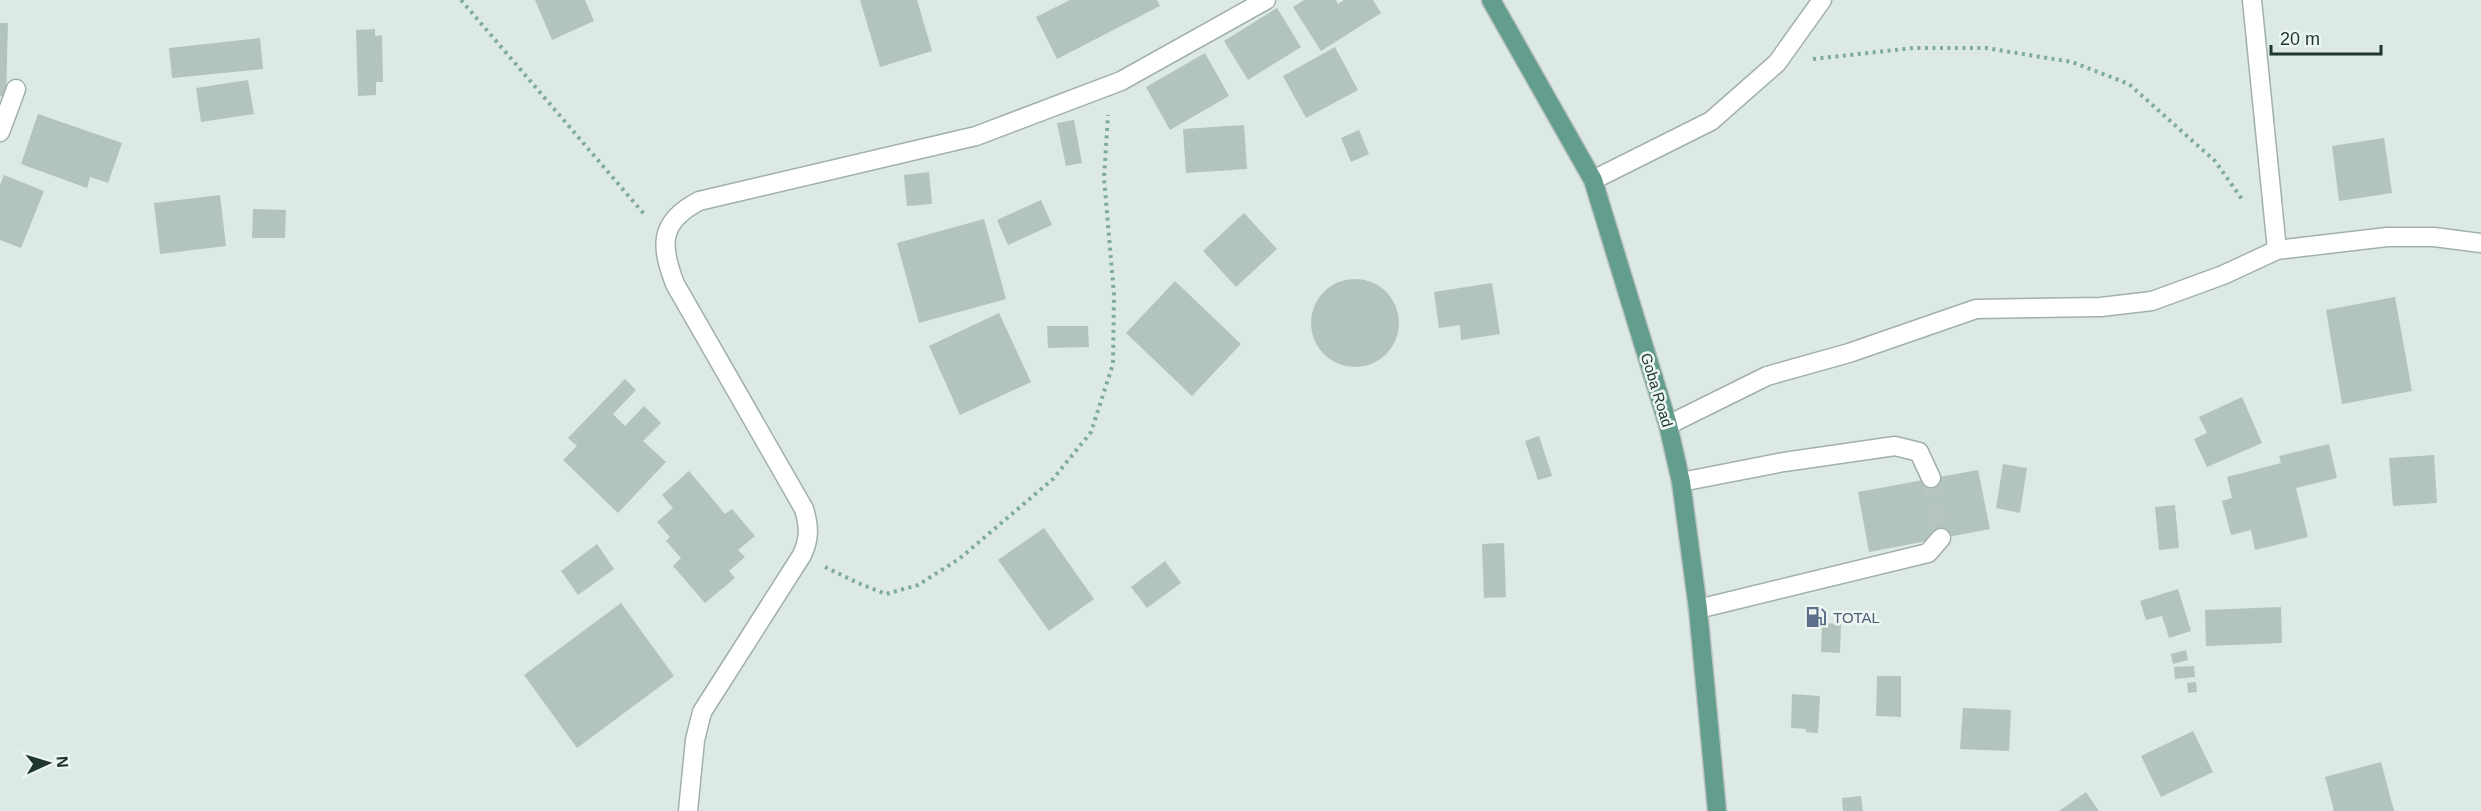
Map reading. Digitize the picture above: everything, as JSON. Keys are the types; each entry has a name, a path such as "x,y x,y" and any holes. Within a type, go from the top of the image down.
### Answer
{"main road":[{"name":"Goba Road","path":"1491,0 1593,180 1668,425 1681,482 1698,609 1717,811"}],"street":[{"path":"688,811 695,740 702,712 802,555 808,541 809,525 804,509 675,284 667,262 665,237 672,220 684,209 699,201 976,136 1121,81 1266,0"},
{"path":"1593,180 1711,121 1778,63 1822,0"},
{"path":"2252,0 2277,250"},
{"path":"0,132 16,89"},
{"path":"1668,425 1767,376 1849,353 1976,309 2101,307 2152,301 2223,275 2277,250 2387,237 2434,237 2481,243"},
{"path":"1681,482 1784,462 1895,446 1919,453 1931,478"},
{"path":"1698,609 1928,553 1941,538"}],"path":[{"path":"461,0 665,237"},
{"path":"1778,63 1913,48 1986,48 2073,62 2129,84 2215,161 2246,205"},
{"path":"802,555 858,584 886,594 918,585 959,559 1053,479 1091,432 1113,364 1114,295 1104,166 1106,119 1121,81"}],"building":[{"path":"535,0 585,0 594,21 552,40"},
{"path":"860,0 917,0 932,51 880,67"},
{"path":"1070,0 1157,0 1160,6 1057,59 1036,17"},
{"path":"1304,0 1336,0 1338,4 1344,0 1373,0 1381,13 1321,51 1293,7"},
{"path":"1277,8 1301,47 1248,80 1224,41"},
{"path":"0,23 8,23 6,97 0,96"},
{"path":"375,29 375,36 382,35 383,82 376,82 376,95 358,96 356,30"},
{"path":"260,38 263,69 172,78 169,48"},
{"path":"1335,47 1358,90 1306,118 1283,76"},
{"path":"1205,53 1229,96 1170,130 1146,87"},
{"path":"248,80 254,114 201,122 196,88"},
{"path":"38,114 122,143 108,183 90,177 87,188 21,164"},
{"path":"1074,120 1082,163 1066,166 1057,123"},
{"path":"1244,125 1247,169 1186,173 1183,129"},
{"path":"1359,130 1369,154 1351,162 1341,138"},
{"path":"2384,138 2392,193 2339,201 2332,146"},
{"path":"929,172 932,204 907,206 904,175"},
{"path":"4,175 44,191 21,248 0,240 0,185"},
{"path":"220,195 226,246 160,254 154,203"},
{"path":"1041,200 1052,225 1008,245 997,220"},
{"path":"253,209 286,210 285,238 252,238"},
{"path":"1244,213 1277,249 1236,287 1203,251"},
{"path":"984,219 1006,299 919,323 897,243"},
{"path":"1355,279 1372,282 1386,292 1396,306 1399,323 1396,340 1386,354 1372,364 1355,367 1338,364 1324,354 1314,340 1311,323 1314,306 1324,292 1338,282"},
{"path":"1175,281 1241,344 1192,396 1126,333"},
{"path":"1492,283 1500,334 1461,340 1460,325 1439,328 1434,292"},
{"path":"2395,297 2412,391 2342,404 2326,310"},
{"path":"999,313 1031,382 960,415 929,346"},
{"path":"1047,326 1088,326 1089,347 1048,348"},
{"path":"625,379 636,390 613,414 625,426 644,406 661,423 643,441 666,462 618,513 563,460 577,446 568,438"},
{"path":"2242,397 2262,443 2207,467 2194,439 2207,433 2199,417"},
{"path":"1539,436 1552,476 1538,480 1525,441"},
{"path":"2329,444 2337,478 2296,488 2308,537 2255,550 2251,530 2231,535 2222,501 2232,498 2227,477 2281,463 2279,456"},
{"path":"2434,455 2437,503 2393,506 2389,458"},
{"path":"2003,464 2027,468 2020,513 1996,508"},
{"path":"1978,470 1990,529 1869,552 1858,492"},
{"path":"689,471 725,514 732,509 755,536 738,550 745,557 729,571 735,578 705,603 673,566 681,558 666,541 670,537 657,522 673,508 662,495"},
{"path":"2175,505 2179,548 2159,550 2155,507"},
{"path":"1044,528 1094,599 1049,631 998,560"},
{"path":"1504,543 1506,597 1484,598 1482,544"},
{"path":"597,544 614,569 578,595 561,571"},
{"path":"1165,561 1181,583 1147,608 1131,587"},
{"path":"2178,589 2191,631 2169,638 2162,616 2146,620 2140,601"},
{"path":"621,603 674,676 577,748 524,675"},
{"path":"2281,607 2282,643 2206,646 2205,610"},
{"path":"1822,623 1841,624 1840,653 1821,652"},
{"path":"2186,650 2188,660 2173,664 2171,654"},
{"path":"2194,666 2195,677 2175,679 2174,667"},
{"path":"1877,676 1901,676 1901,717 1876,716"},
{"path":"2196,682 2197,692 2188,693 2187,683"},
{"path":"1792,694 1820,696 1818,733 1791,728"},
{"path":"1963,708 2011,710 2009,751 1960,749"},
{"path":"2193,731 2213,772 2161,797 2141,756"},
{"path":"2381,762 2394,811 2334,811 2325,777"},
{"path":"2086,792 2099,811 2059,811"},
{"path":"1861,796 1863,811 1843,811 1842,798"}],"tunnel":[{"path":"1931,478 1941,538"}],"place":[{"name":"TOTAL","path":"1816,617"}]}
